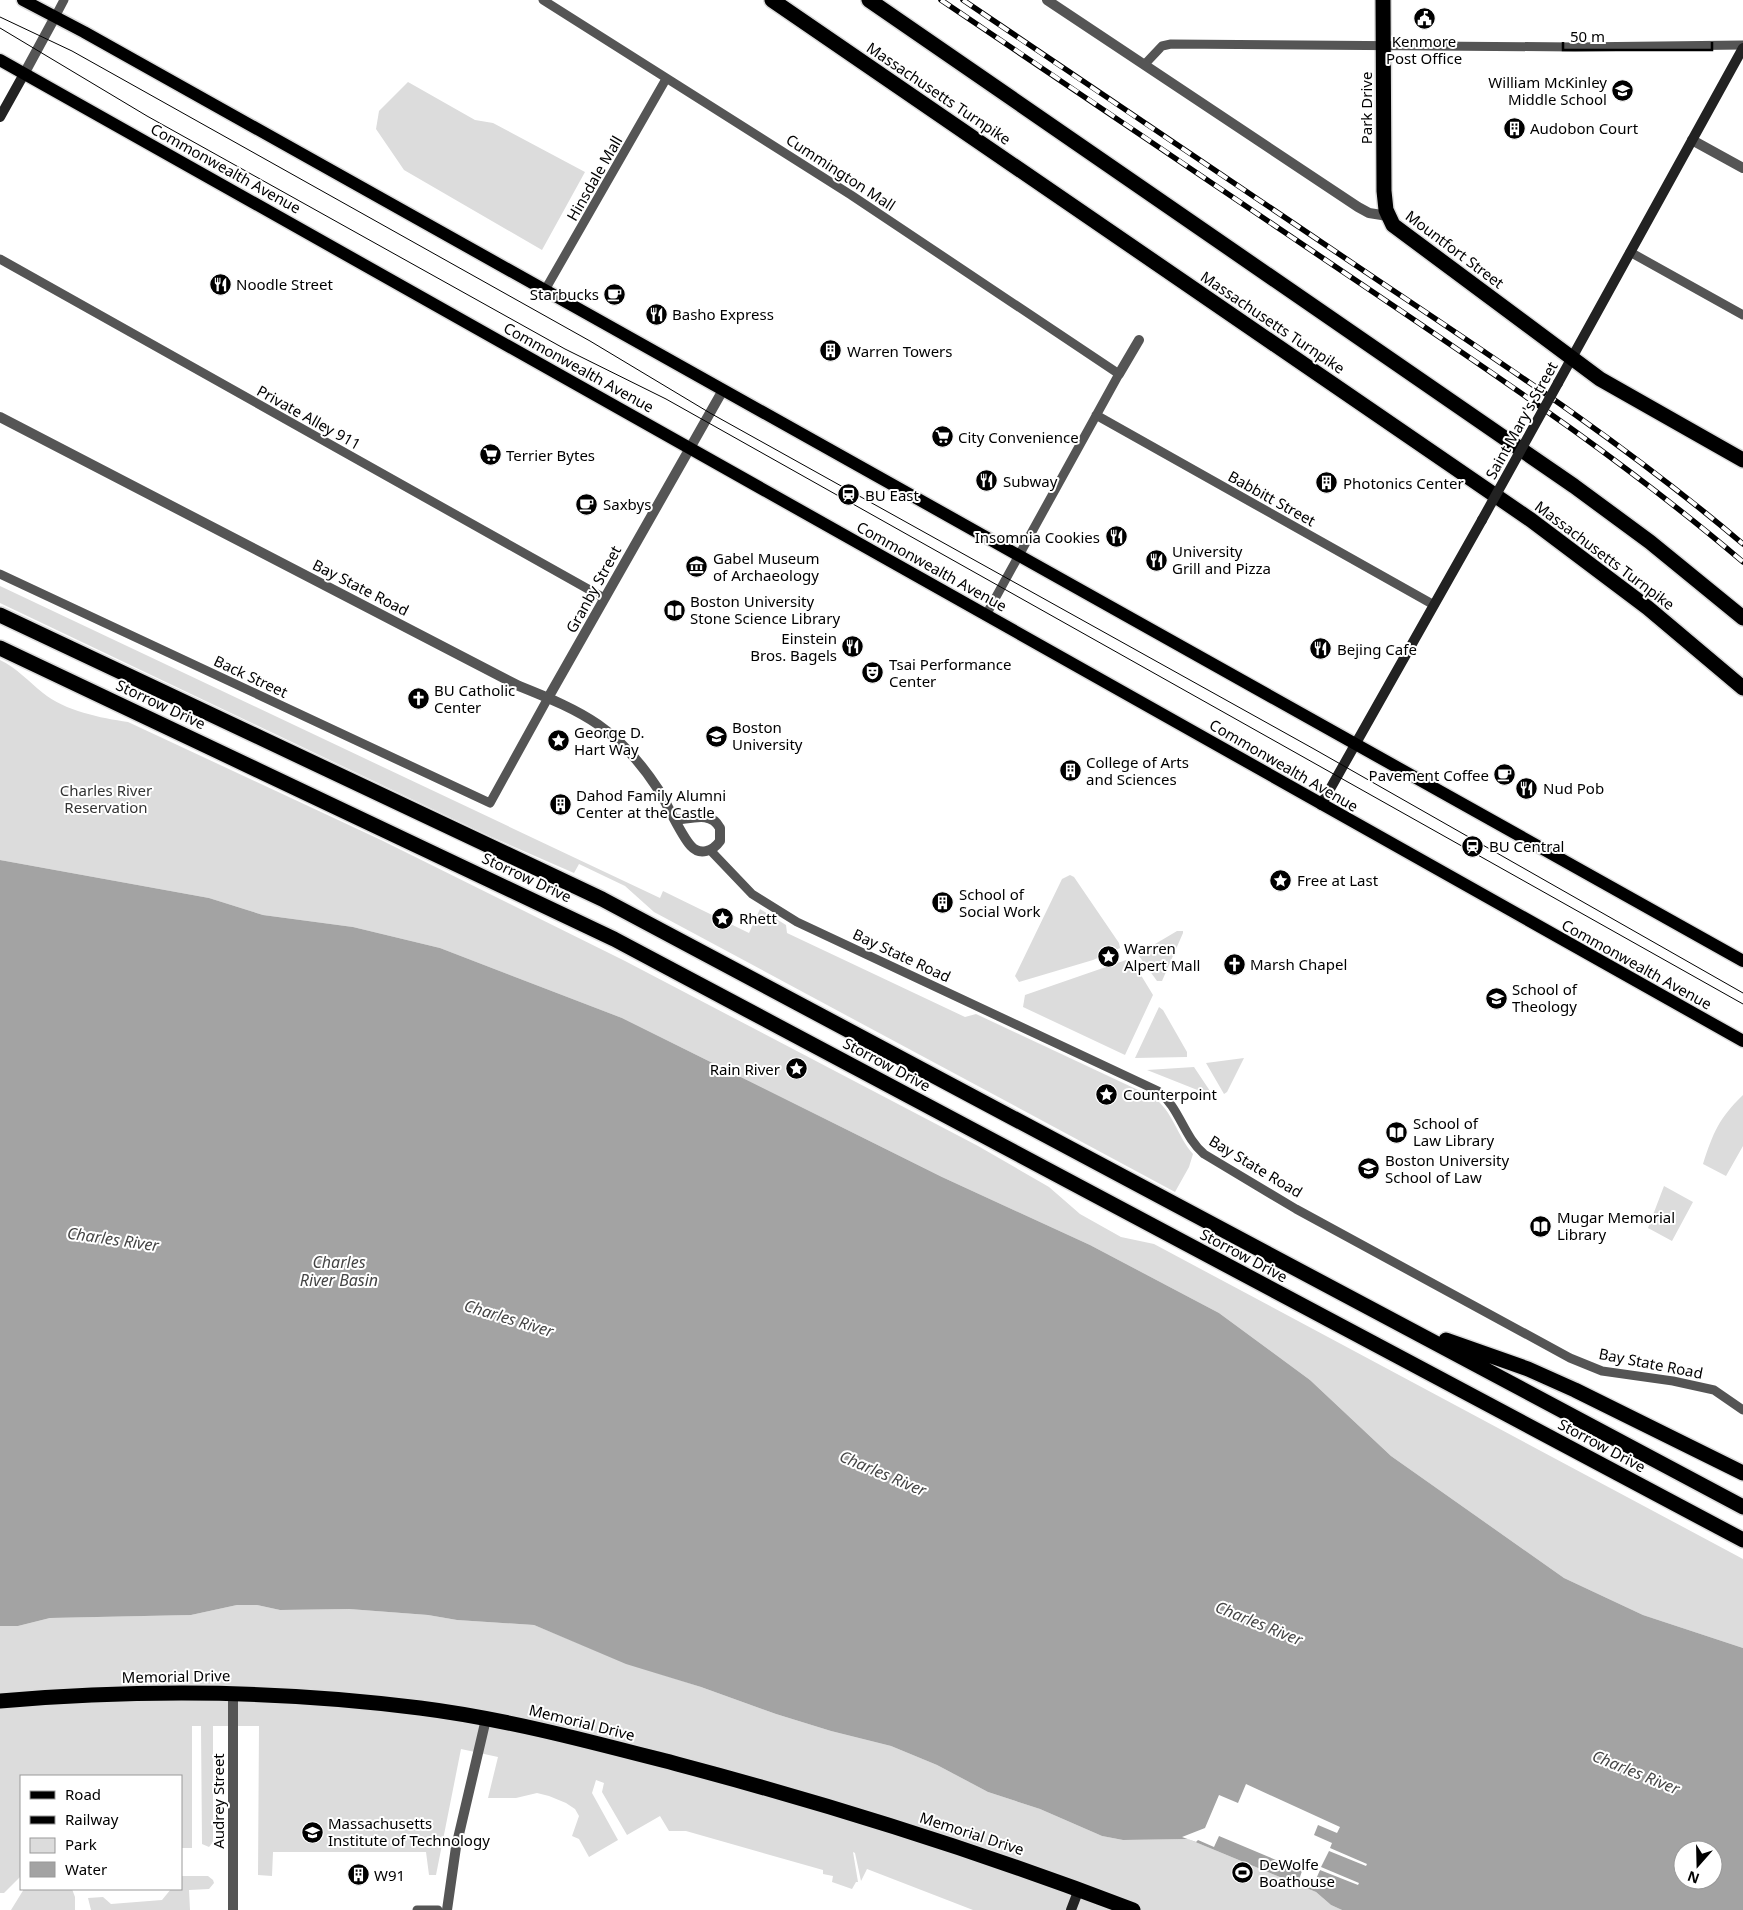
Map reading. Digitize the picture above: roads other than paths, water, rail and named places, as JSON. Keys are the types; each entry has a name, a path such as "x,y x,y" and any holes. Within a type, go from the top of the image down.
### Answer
{"highway":[{"name":"Massachusetts Turnpike","path":"772,0 1515,509 1648,608 1743,688"},
{"path":"869,0 1574,486 1662,551 1743,618"},
{"name":"Park Drive","path":"1383,0 1384,191 1388,216"},
{"name":"Mountfort Street","path":"1388,216 1400,232 1608,384 1743,460"},
{"name":"Storrow Drive","path":"0,615 602,899 1743,1507"},
{"name":"Storrow Drive","path":"0,648 614,939 1743,1540"},
{"path":"1400,1324 1528,1368 1743,1474"},
{"name":"Memorial Drive","path":"0,1701 104,1694 233,1692 346,1699 486,1718 572,1737 768,1789 940,1841 1079,1889 1133,1910"}],"main road":[{"path":"23,0 1743,961"},
{"name":"Commonwealth Avenue","path":"0,60 1743,1041"}],"street":[{"name":"Mountfort Street","path":"1047,0 1358,207 1369,213 1388,216"},
{"path":"0,117 55,17"},
{"name":"Saint Mary's Street","path":"1321,805 1558,384 1743,46"},
{"path":"1692,140 1743,168"},
{"path":"1119,374 1140,340"},
{"name":"Granby Street","path":"548,698 723,390"},
{"name":"Bay State Road","path":"0,417 519,686 591,718 622,744 651,778 692,847 704,852 710,850"},
{"path":"676,820 703,816 713,819 720,828 721,835 720,841 710,850"},
{"name":"Audrey Street","path":"233,1692 233,1910"},
{"path":"448,1910 456,1847 486,1718"},
{"path":"1071,1910 1079,1889"}],"lane":[{"path":"55,17 64,0"},
{"name":"Cummington Mall","path":"543,0 851,195 1119,374"},
{"path":"1145,64 1162,46 1171,44 1383,44 1575,47 1743,46"},
{"name":"Hinsdale Mall","path":"545,290 666,79"},
{"path":"1630,252 1743,315"},
{"name":"Private Alley 911","path":"0,259 604,598"},
{"path":"986,615 1119,374"},
{"name":"Babbitt Street","path":"1096,415 1434,604"},
{"name":"Back Street","path":"0,574 490,803"},
{"name":"Granby Street","path":"490,803 548,698"},
{"name":"Bay State Road","path":"710,850 752,894 797,922 1158,1091 1175,1108 1193,1145 1204,1154 1296,1209 1570,1358 1602,1371 1673,1381 1714,1390 1743,1410"},
{"path":"417,1910 438,1910"}],"water":[{"name":"Charles River Basin","path":"0,860 209,898 263,915 353,927 440,948 622,1018 942,1177 1090,1245 1219,1313 1310,1380 1391,1456 1564,1578 1643,1615 1743,1648 1743,1910 1342,1910 1331,1905 1316,1892 1188,1839 1123,1840 1102,1836 1040,1809 988,1792 937,1765 891,1746 831,1731 776,1714 701,1687 626,1664 534,1625 457,1620 428,1615 349,1609 280,1610 257,1605 237,1605 191,1615 50,1618 18,1626 0,1626"}],"tram line":[{"path":"0,17 72,51 590,341 710,413 1314,749 1743,993"},
{"path":"0,28 147,116 565,349 666,399 1743,1004"}],"railway":[{"path":"941,0 1515,389 1654,490 1743,562"},
{"path":"963,0 1565,407 1700,508 1743,544"}],"place":[{"name":"Kenmore Post Office","path":"1424,18"},
{"name":"William McKinley Middle School","path":"1623,91"},
{"name":"Audobon Court","path":"1514,128"},
{"name":"Noodle Street","path":"220,284"},
{"name":"Starbucks","path":"615,294"},
{"name":"Basho Express","path":"656,314"},
{"name":"Warren Towers","path":"831,351"},
{"name":"City Convenience","path":"942,437"},
{"name":"Terrier Bytes","path":"490,455"},
{"name":"Subway","path":"987,481"},
{"name":"Photonics Center","path":"1327,483"},
{"name":"BU East","path":"849,495"},
{"name":"Saxbys","path":"587,504"},
{"name":"Insomnia Cookies","path":"1116,537"},
{"name":"University Grill and Pizza","path":"1156,560"},
{"name":"Gabel Museum of Archaeology","path":"697,567"},
{"name":"Boston University Stone Science Library","path":"674,610"},
{"name":"Einstein Bros. Bagels","path":"853,647"},
{"name":"Bejing Cafe","path":"1321,649"},
{"name":"Tsai Performance Center","path":"873,673"},
{"name":"BU Catholic Center","path":"418,699"},
{"name":"Boston University","path":"716,736"},
{"name":"George D. Hart Way","path":"558,741"},
{"name":"College of Arts and Sciences","path":"1070,771"},
{"name":"Pavement Coffee","path":"1505,775"},
{"name":"Nud Pob","path":"1527,788"},
{"name":"Dahod Family Alumni Center at the Castle","path":"560,804"},
{"name":"BU Central","path":"1473,846"},
{"name":"Free at Last","path":"1281,880"},
{"name":"School of Social Work","path":"943,903"},
{"name":"Rhett","path":"723,918"},
{"name":"Warren Alpert Mall","path":"1108,957"},
{"name":"Marsh Chapel","path":"1234,964"},
{"name":"School of Theology","path":"1496,998"},
{"name":"Rain River","path":"796,1069"},
{"name":"Counterpoint","path":"1107,1094"},
{"name":"School of Law Library","path":"1397,1132"},
{"name":"Boston University School of Law","path":"1369,1169"},
{"name":"Mugar Memorial Library","path":"1541,1226"},
{"name":"Massachusetts Institute of Technology","path":"312,1832"},
{"name":"DeWolfe Boathouse","path":"1243,1873"},
{"name":"W91","path":"358,1875"}],"park label":[{"name":"Charles River Reservation","path":"106,798"}],"water label":[{"name":"Charles River","path":"113,1239"},
{"name":"Charles River","path":"509,1318"},
{"name":"Charles River","path":"883,1473"},
{"name":"Charles River","path":"1259,1623"},
{"name":"Charles River","path":"1636,1772"}]}
